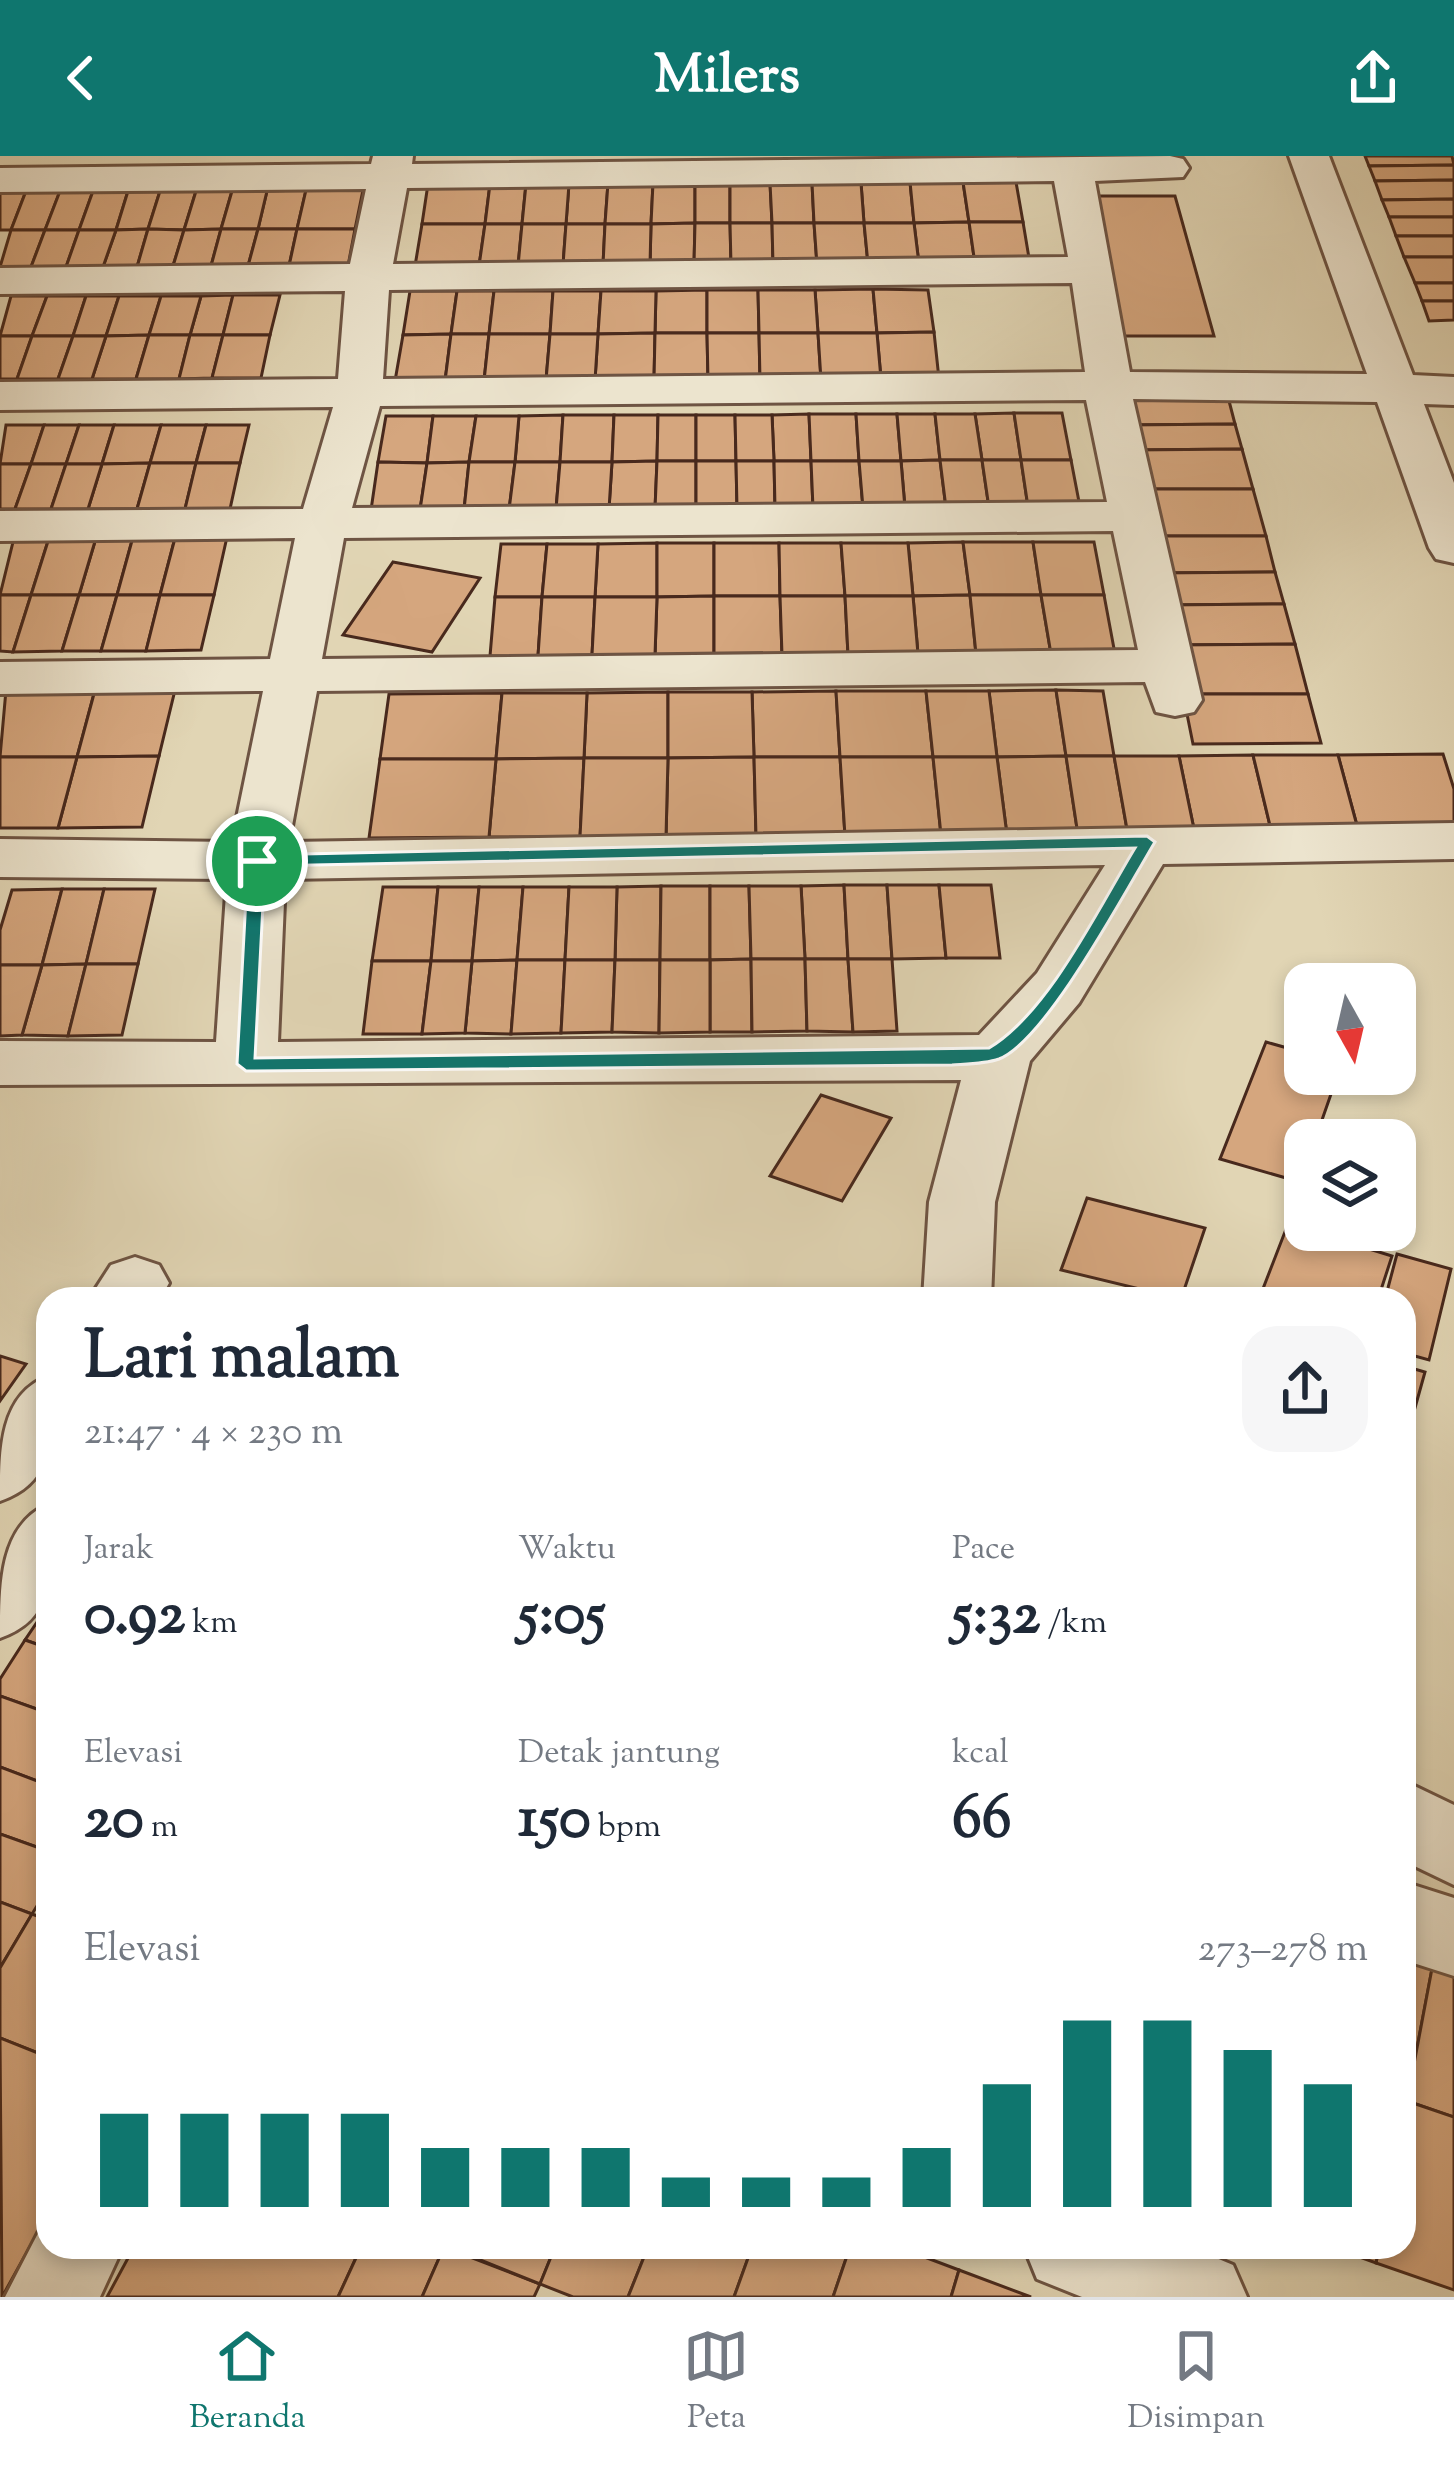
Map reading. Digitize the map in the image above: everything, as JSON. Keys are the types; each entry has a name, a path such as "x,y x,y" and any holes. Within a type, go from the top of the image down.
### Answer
{"street":[{"path":"1309,156 1454,548"},
{"path":"246,1064 257,861 322,526 358,397 368,280 391,168"},
{"path":"0,180 391,168 1169,168"},
{"path":"0,678 1172,683 1107,388 1108,358 1094,270 1072,169"},
{"path":"0,281 1094,270"},
{"path":"0,396 358,397 1289,384 1454,391"},
{"path":"0,526 1136,517"},
{"path":"0,858 257,861 1147,842 1454,841"},
{"path":"0,1063 952,1059 1001,1051 1015,1041 1079,955 1147,842"},
{"path":"957,1287 961,1186 970,1139 1001,1051"},
{"path":"0,1472 36,1421"},
{"path":"0,1606 36,1553"},
{"path":"1416,1825 1454,1848"},
{"path":"1416,1926 1454,1937"},
{"path":"51,2297 72,2259"},
{"path":"1101,2259 1201,2297"}],"building":[{"path":"1365,156 1452,156 1454,165 1369,166"},
{"path":"1454,165 1454,180 1375,181 1369,166"},
{"path":"1454,180 1454,199 1382,200 1375,181"},
{"path":"910,182 914,223 864,223 861,183"},
{"path":"910,182 963,182 969,222 914,223"},
{"path":"963,182 1016,182 1023,222 969,222"},
{"path":"608,183 605,224 566,224 569,184"},
{"path":"608,183 653,183 651,224 605,224"},
{"path":"653,183 695,183 695,223 651,224"},
{"path":"695,183 730,183 730,223 695,223"},
{"path":"730,183 770,183 772,223 730,223"},
{"path":"770,183 812,183 814,223 772,223"},
{"path":"812,183 861,183 864,223 814,223"},
{"path":"428,184 490,184 485,224 422,224"},
{"path":"490,184 526,184 522,224 485,224"},
{"path":"526,184 569,184 566,224 522,224"},
{"path":"306,190 297,229 258,229 267,191"},
{"path":"306,190 363,190 355,229 297,229"},
{"path":"26,191 11,230 0,230 0,192"},
{"path":"26,191 60,191 45,230 11,230"},
{"path":"60,191 93,191 79,230 45,230"},
{"path":"93,191 128,191 116,230 79,230"},
{"path":"128,191 160,191 148,229 116,230"},
{"path":"160,191 196,191 184,230 148,229"},
{"path":"196,191 232,191 221,229 184,230"},
{"path":"232,191 267,191 258,229 221,229"},
{"path":"1091,196 1175,196 1214,336 1121,336"},
{"path":"1454,199 1454,217 1389,217 1382,200"},
{"path":"1389,217 1454,217 1454,236 1396,236"},
{"path":"969,222 975,264 919,264 914,223"},
{"path":"969,222 1023,222 1030,264 975,264"},
{"path":"695,223 694,265 650,265 651,224"},
{"path":"695,223 730,223 731,265 694,265"},
{"path":"730,223 772,223 773,265 731,265"},
{"path":"772,223 814,223 817,265 773,265"},
{"path":"814,223 864,223 868,264 817,265"},
{"path":"864,223 914,223 919,264 868,264"},
{"path":"422,224 485,224 479,266 415,266"},
{"path":"485,224 522,224 518,266 479,266"},
{"path":"522,224 566,224 563,265 518,266"},
{"path":"566,224 605,224 603,265 563,265"},
{"path":"605,224 651,224 650,265 603,265"},
{"path":"148,229 137,267 103,267 116,230"},
{"path":"148,229 184,230 173,266 137,267"},
{"path":"221,229 211,266 173,266 184,230"},
{"path":"221,229 258,229 248,266 211,266"},
{"path":"258,229 297,229 289,266 248,266"},
{"path":"297,229 355,229 348,266 289,266"},
{"path":"11,230 45,230 31,267 0,267"},
{"path":"45,230 79,230 66,267 31,267"},
{"path":"79,230 116,230 103,267 66,267"},
{"path":"1396,236 1454,236 1454,257 1404,257"},
{"path":"1404,257 1454,257 1454,283 1415,283"},
{"path":"1415,283 1454,283 1454,301 1422,301"},
{"path":"873,289 877,333 818,333 815,290"},
{"path":"873,289 928,290 934,332 877,333"},
{"path":"707,290 707,333 655,333 656,291"},
{"path":"707,290 758,290 759,333 707,333"},
{"path":"758,290 815,290 818,333 759,333"},
{"path":"410,291 457,291 451,334 403,335"},
{"path":"457,291 494,291 489,334 451,334"},
{"path":"494,291 553,291 550,334 489,334"},
{"path":"553,291 601,291 598,334 550,334"},
{"path":"601,291 656,291 655,333 598,334"},
{"path":"233,295 223,335 190,335 201,296"},
{"path":"233,295 280,295 270,335 223,335"},
{"path":"11,296 47,296 32,336 0,336"},
{"path":"47,296 86,296 73,336 32,336"},
{"path":"86,296 119,296 106,336 73,336"},
{"path":"119,296 161,296 149,335 106,336"},
{"path":"161,296 201,296 190,335 149,335"},
{"path":"1422,301 1454,301 1454,320 1429,321"},
{"path":"934,332 939,379 881,379 877,333"},
{"path":"655,333 654,380 595,380 598,334"},
{"path":"655,333 707,333 708,380 654,380"},
{"path":"707,333 759,333 760,380 708,380"},
{"path":"759,333 818,333 821,380 760,380"},
{"path":"818,333 877,333 881,379 821,380"},
{"path":"451,334 445,381 395,381 403,335"},
{"path":"451,334 489,334 484,381 445,381"},
{"path":"489,334 550,334 546,380 484,381"},
{"path":"550,334 598,334 595,380 546,380"},
{"path":"149,335 136,379 92,379 106,336"},
{"path":"149,335 190,335 179,379 136,379"},
{"path":"190,335 223,335 212,378 179,379"},
{"path":"223,335 270,335 261,378 212,378"},
{"path":"0,336 32,336 17,379 0,379"},
{"path":"32,336 73,336 58,379 17,379"},
{"path":"73,336 106,336 92,379 58,379"},
{"path":"1228,397 1235,424 1125,425 1119,398"},
{"path":"1014,413 1021,460 982,460 975,414"},
{"path":"1014,413 1062,413 1071,460 1021,460"},
{"path":"809,414 811,461 774,461 772,415"},
{"path":"809,414 856,414 859,461 811,461"},
{"path":"856,414 897,414 901,461 859,461"},
{"path":"897,414 935,414 940,460 901,461"},
{"path":"935,414 975,414 982,460 940,460"},
{"path":"563,415 560,462 515,462 519,416"},
{"path":"563,415 614,415 612,462 560,462"},
{"path":"614,415 658,415 657,461 612,462"},
{"path":"658,415 696,415 696,461 657,461"},
{"path":"696,415 735,415 736,461 696,461"},
{"path":"735,415 772,415 774,461 736,461"},
{"path":"386,416 433,416 427,463 378,462"},
{"path":"433,416 476,416 469,462 427,463"},
{"path":"476,416 519,416 515,462 469,462"},
{"path":"1235,424 1242,449 1131,450 1125,425"},
{"path":"6,425 44,425 31,464 0,464"},
{"path":"44,425 79,425 66,464 31,464"},
{"path":"79,425 114,425 102,464 66,464"},
{"path":"114,425 161,425 150,463 102,464"},
{"path":"161,425 206,425 196,463 150,463"},
{"path":"206,425 249,425 240,463 196,463"},
{"path":"1242,449 1253,489 1139,489 1131,450"},
{"path":"940,460 946,508 905,508 901,461"},
{"path":"940,460 982,460 989,508 946,508"},
{"path":"982,460 1021,460 1028,507 989,508"},
{"path":"1021,460 1071,460 1080,507 1028,507"},
{"path":"657,461 655,509 609,509 612,462"},
{"path":"657,461 696,461 696,508 655,509"},
{"path":"696,461 736,461 737,508 696,508"},
{"path":"736,461 774,461 775,508 737,508"},
{"path":"774,461 811,461 813,508 775,508"},
{"path":"811,461 859,461 863,508 813,508"},
{"path":"859,461 901,461 905,508 863,508"},
{"path":"378,462 427,463 420,510 371,510"},
{"path":"469,462 464,510 420,510 427,463"},
{"path":"469,462 515,462 509,510 464,510"},
{"path":"515,462 560,462 556,509 509,510"},
{"path":"560,462 612,462 609,509 556,509"},
{"path":"150,463 137,509 88,509 102,464"},
{"path":"150,463 196,463 185,509 137,509"},
{"path":"196,463 240,463 230,509 185,509"},
{"path":"0,464 31,464 15,509 0,509"},
{"path":"31,464 66,464 51,509 15,509"},
{"path":"66,464 102,464 88,509 51,509"},
{"path":"1139,489 1253,489 1266,536 1149,536"},
{"path":"1149,536 1266,536 1275,572 1157,573"},
{"path":"133,537 117,595 79,595 96,538"},
{"path":"133,537 175,538 160,595 117,595"},
{"path":"227,537 214,595 160,595 175,538"},
{"path":"14,538 49,538 31,595 0,595"},
{"path":"49,538 96,538 79,595 31,595"},
{"path":"963,542 970,595 913,596 908,543"},
{"path":"963,542 1033,542 1041,595 970,595"},
{"path":"1033,542 1094,542 1104,595 1041,595"},
{"path":"657,543 657,597 595,597 598,544"},
{"path":"657,543 714,543 714,596 657,597"},
{"path":"714,543 779,543 780,596 714,596"},
{"path":"779,543 841,543 845,596 780,596"},
{"path":"841,543 908,543 913,596 845,596"},
{"path":"501,544 547,544 542,597 495,597"},
{"path":"547,544 598,544 595,597 542,597"},
{"path":"393,562 480,578 432,652 343,635"},
{"path":"1275,572 1284,604 1164,605 1157,573"},
{"path":"0,595 31,595 13,652 0,651"},
{"path":"31,595 79,595 62,651 13,652"},
{"path":"79,595 117,595 101,651 62,651"},
{"path":"117,595 160,595 146,651 101,651"},
{"path":"160,595 214,595 201,650 146,651"},
{"path":"970,595 976,654 918,654 913,596"},
{"path":"970,595 1041,595 1051,654 976,654"},
{"path":"1041,595 1104,595 1115,654 1051,654"},
{"path":"714,596 714,655 655,655 657,597"},
{"path":"714,596 780,596 782,655 714,655"},
{"path":"780,596 845,596 848,655 782,655"},
{"path":"845,596 913,596 918,654 848,655"},
{"path":"495,597 542,597 538,656 490,656"},
{"path":"542,597 595,597 592,655 538,656"},
{"path":"595,597 657,597 655,655 592,655"},
{"path":"1284,604 1295,644 1172,645 1164,605"},
{"path":"1295,644 1308,694 1183,694 1172,645"},
{"path":"6,690 95,690 77,757 0,757"},
{"path":"95,690 175,690 159,756 77,757"},
{"path":"1056,690 1066,756 997,757 989,691"},
{"path":"1056,690 1103,691 1114,756 1066,756"},
{"path":"836,691 840,757 754,757 752,692"},
{"path":"836,691 926,691 933,757 840,757"},
{"path":"926,691 989,691 997,757 933,757"},
{"path":"668,692 668,758 584,758 587,693"},
{"path":"668,692 752,692 754,757 668,758"},
{"path":"502,693 496,759 380,759 389,694"},
{"path":"502,693 587,693 584,758 496,759"},
{"path":"1183,694 1308,694 1321,743 1193,744"},
{"path":"1443,754 1454,789 1454,833 1359,833 1338,755"},
{"path":"1253,755 1272,834 1195,834 1179,756"},
{"path":"1253,755 1338,755 1359,833 1272,834"},
{"path":"159,756 142,827 58,828 77,757"},
{"path":"1066,756 1078,835 1007,835 997,757"},
{"path":"1066,756 1114,756 1128,835 1078,835"},
{"path":"1114,756 1179,756 1195,834 1128,835"},
{"path":"0,757 77,757 58,828 0,828"},
{"path":"754,757 756,836 666,837 668,758"},
{"path":"754,757 840,757 845,836 756,836"},
{"path":"840,757 933,757 941,835 845,836"},
{"path":"933,757 997,757 1007,835 941,835"},
{"path":"584,758 580,837 489,837 496,759"},
{"path":"584,758 668,758 666,837 580,837"},
{"path":"380,759 496,759 489,837 369,838"},
{"path":"844,885 848,959 805,959 801,886"},
{"path":"844,885 887,885 892,959 848,959"},
{"path":"887,885 939,885 946,958 892,959"},
{"path":"939,885 991,885 1000,958 946,958"},
{"path":"661,886 660,960 615,960 617,887"},
{"path":"661,886 710,886 710,960 660,960"},
{"path":"710,886 749,886 751,959 710,960"},
{"path":"749,886 801,886 805,959 751,959"},
{"path":"383,887 438,887 431,961 372,961"},
{"path":"438,887 479,887 472,961 431,961"},
{"path":"479,887 523,887 517,960 472,961"},
{"path":"523,887 569,887 565,960 517,960"},
{"path":"569,887 617,887 615,960 565,960"},
{"path":"62,889 42,965 0,965 0,930 12,890"},
{"path":"62,889 104,889 86,964 42,965"},
{"path":"104,889 155,889 138,964 86,964"},
{"path":"751,959 752,1032 710,1032 710,960"},
{"path":"751,959 805,959 807,1031 752,1032"},
{"path":"805,959 848,959 853,1032 807,1031"},
{"path":"848,959 892,959 897,1031 853,1032"},
{"path":"517,960 511,1034 465,1033 472,961"},
{"path":"517,960 565,960 561,1033 511,1034"},
{"path":"565,960 615,960 612,1032 561,1033"},
{"path":"615,960 660,960 659,1033 612,1032"},
{"path":"660,960 710,960 710,1032 659,1033"},
{"path":"372,961 431,961 422,1034 363,1034"},
{"path":"431,961 472,961 465,1033 422,1034"},
{"path":"86,964 68,1036 22,1035 42,965"},
{"path":"86,964 138,964 122,1035 68,1036"},
{"path":"0,965 42,965 22,1035 0,1036"},
{"path":"1266,1042 1284,1047 1284,1095 1331,1095 1322,1119 1284,1119 1284,1177 1220,1159"},
{"path":"821,1095 891,1118 842,1201 770,1176"},
{"path":"1087,1198 1205,1228 1185,1287 1131,1287 1061,1270"},
{"path":"1284,1234 1284,1251 1376,1251 1392,1256 1382,1287 1264,1287"},
{"path":"1397,1254 1451,1269 1429,1360 1416,1356 1416,1287 1388,1287"},
{"path":"0,1356 26,1364 0,1401"},
{"path":"1416,1369 1425,1372 1416,1404"},
{"path":"36,1624 36,1644 25,1640"},
{"path":"25,1640 36,1644 36,1709 0,1696 0,1679"},
{"path":"0,1696 36,1709 36,1780 0,1767"},
{"path":"0,1767 36,1780 36,1847 0,1834"},
{"path":"0,1834 36,1847 36,1908 32,1914 0,1902"},
{"path":"0,1902 32,1914 0,1968"},
{"path":"32,1914 36,1916 36,2052 0,2038 0,1968"},
{"path":"1416,1952 1434,1958 1416,2053"},
{"path":"1434,1958 1454,1965 1454,2117 1416,2104 1416,2053"},
{"path":"0,2038 36,2052 36,2236 2,2297"},
{"path":"1416,2104 1454,2117 1454,2290 1376,2263 1377,2259 1416,2259"},
{"path":"128,2259 355,2259 338,2297 107,2297"},
{"path":"355,2259 439,2259 422,2297 338,2297"},
{"path":"439,2259 475,2259 540,2284 534,2297 422,2297"},
{"path":"478,2259 550,2259 540,2284"},
{"path":"550,2259 643,2259 628,2297 573,2297 540,2284"},
{"path":"643,2259 748,2259 734,2297 628,2297"},
{"path":"748,2259 846,2259 833,2297 734,2297"},
{"path":"846,2259 930,2259 959,2270 951,2297 833,2297"},
{"path":"959,2270 1031,2297 951,2297"}],"route":[{"path":"1147,842 1079,955 1015,1041 993,1054 952,1059 246,1064 257,861 1147,842"}]}
